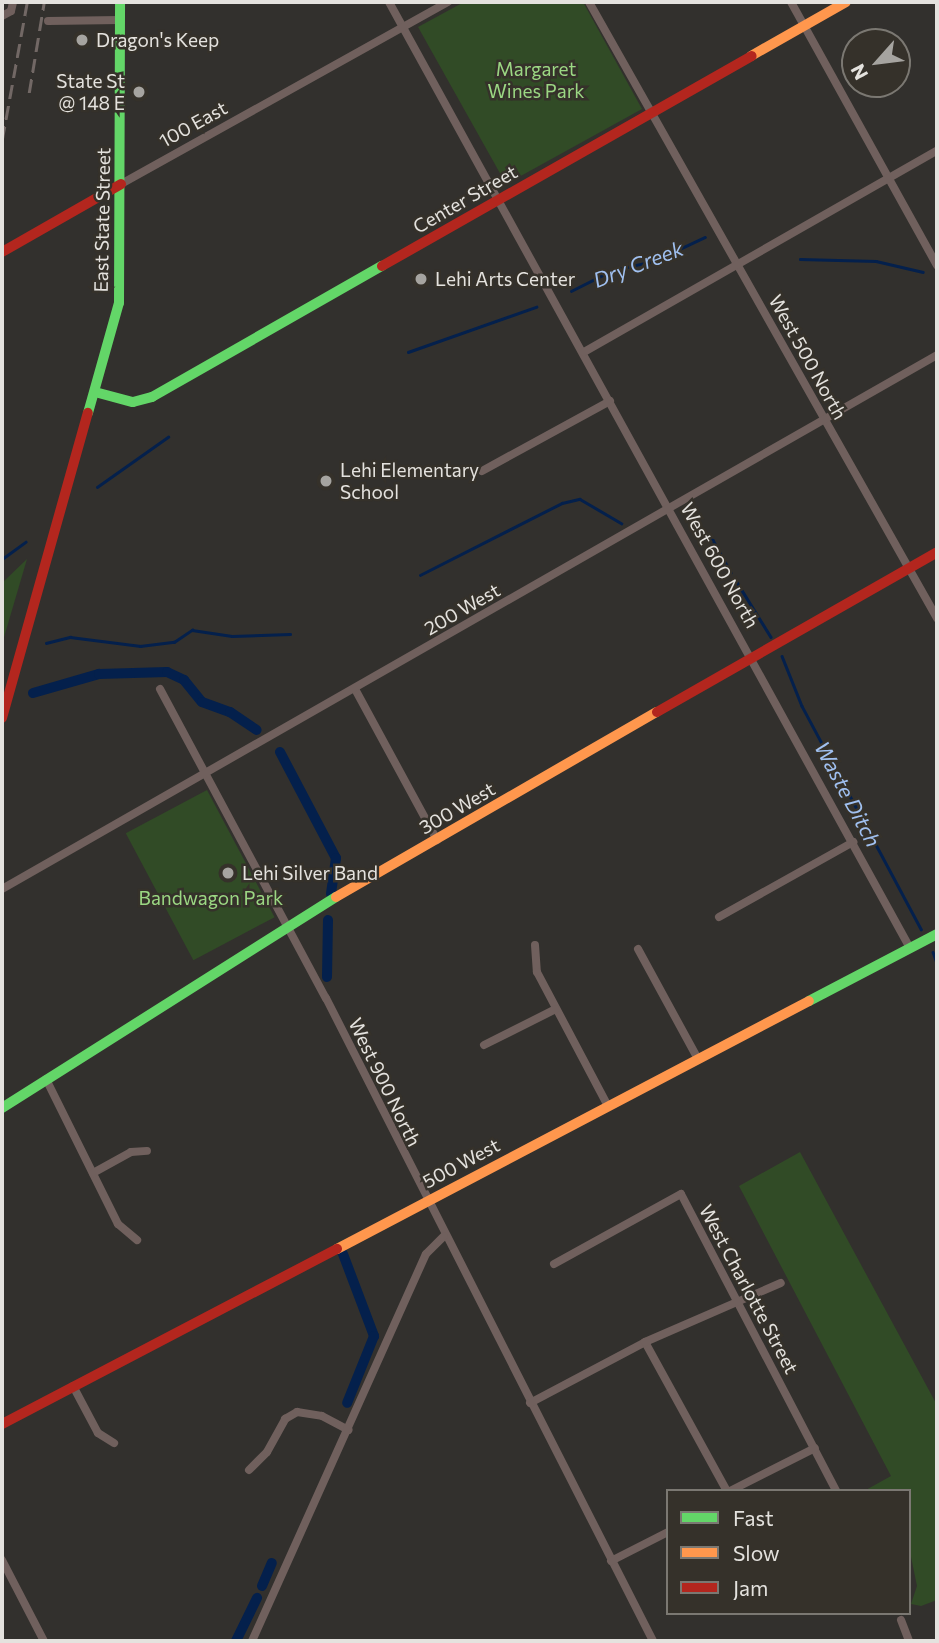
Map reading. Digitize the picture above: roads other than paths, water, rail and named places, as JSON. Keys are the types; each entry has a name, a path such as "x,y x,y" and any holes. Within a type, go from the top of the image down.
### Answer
{"street":[{"name":"East State Street","path":"2,718 119,303 120,2"},
{"name":"West 600 North","path":"389,2 753,656 910,948"},
{"name":"100 East","path":"2,252 448,2"},
{"name":"West 500 North","path":"589,2 937,618"},
{"path":"791,2 937,265"},
{"name":"Center Street","path":"95,393 133,402 152,397 846,2"},
{"path":"2,16 12,6"},
{"path":"48,21 120,20"},
{"path":"584,352 738,267 937,151"},
{"name":"200 West","path":"2,889 937,355"},
{"path":"482,471 610,401"},
{"name":"300 West","path":"2,1108 287,925 937,552"},
{"name":"West 900 North","path":"160,689 287,925 653,1641"},
{"path":"355,689 437,841"},
{"path":"719,917 853,842"},
{"name":"500 West","path":"2,1424 937,934"},
{"path":"535,945 537,972 608,1106"},
{"path":"638,948 698,1059"},
{"path":"484,1045 556,1009"},
{"path":"46,1079 118,1224 137,1240"},
{"path":"93,1173 131,1152 147,1151"},
{"name":"West Charlotte Street","path":"554,1264 681,1195 834,1489"},
{"path":"252,1641 426,1254 444,1236"},
{"path":"530,1403 645,1342 736,1300 781,1283"},
{"path":"645,1342 728,1489"},
{"path":"73,1386 98,1433 114,1443"},
{"path":"249,1470 267,1452 285,1419 297,1412 322,1416 348,1430"},
{"path":"733,1489 815,1448"},
{"path":"611,1561 666,1533"},
{"path":"2,1560 44,1641"},
{"path":"901,1620 909,1641"}],"waterway":[{"name":"Dry Creek","path":"571,291 613,270 654,261 705,237"},
{"name":"Dry Creek","path":"800,259 876,261 923,272"},
{"name":"Dry Creek","path":"408,352 536,307"},
{"name":"Dry Creek","path":"97,487 168,437"},
{"name":"Waste Ditch","path":"420,575 562,503 580,499 621,523"},
{"name":"Waste Ditch","path":"703,537 713,540 731,572"},
{"name":"Dry Creek","path":"2,559 25,542"},
{"name":"Waste Ditch","path":"735,579 771,637"},
{"name":"Waste Ditch","path":"46,643 70,637 140,646 174,642 192,630 232,636 290,634"},
{"name":"Waste Ditch","path":"782,656 802,706 921,929"},
{"path":"33,693 99,674 167,672 184,680 202,702 230,712 257,730"},
{"path":"280,752 336,858 331,894"},
{"path":"327,977 328,920"},
{"name":"Waste Ditch","path":"933,952 937,963"},
{"path":"343,1254 374,1336 347,1403"},
{"path":"262,1586 272,1563"},
{"path":"236,1641 257,1598"}],"railway":[{"path":"2,140 27,2"},
{"path":"29,93 44,2"}],"place":[{"name":"Dragon's Keep","path":"82,40"},
{"name":"State St @ 148 E","path":"139,92"},
{"name":"Lehi Arts Center","path":"421,279"},
{"name":"Lehi Elementary School","path":"326,481"},
{"name":"Lehi Silver Band","path":"228,873"}],"park label":[{"name":"Margaret Wines Park","path":"536,80"},
{"name":"Bandwagon Park","path":"211,898"}]}
